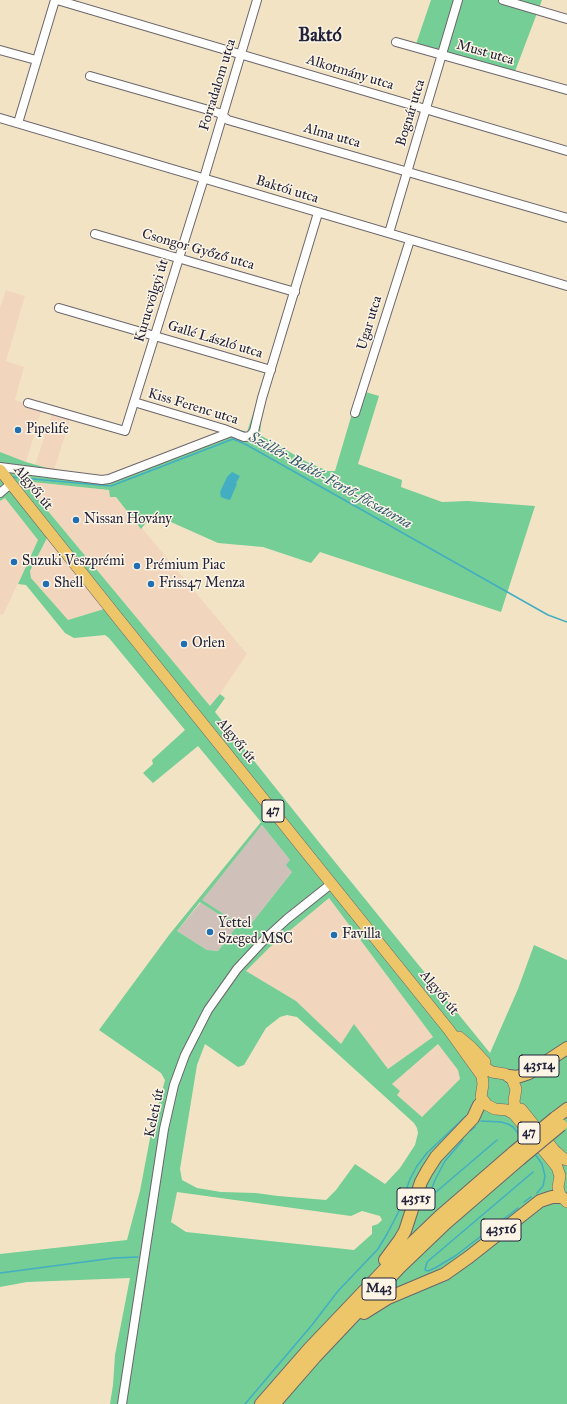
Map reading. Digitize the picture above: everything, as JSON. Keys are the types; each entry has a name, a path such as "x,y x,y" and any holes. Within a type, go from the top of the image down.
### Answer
{"highway":[{"name":"43514","path":"513,1076 529,1073 567,1048"},
{"name":"43515","path":"357,1298 389,1256 405,1231 421,1182 427,1171 436,1157 473,1118 479,1105"},
{"name":"M43","path":"261,1404 357,1298 439,1217 561,1121 567,1109"},
{"name":"M43","path":"274,1404 315,1357 412,1256 517,1155"},
{"name":"43516","path":"315,1357 362,1314 376,1304 445,1274 540,1201 562,1201"}],"main road":[{"name":"Algyői út","path":"0,470 449,1030"},
{"name":"47","path":"449,1030 463,1055 479,1078 492,1066 507,1070 513,1076 520,1084 519,1102 522,1110 554,1150 564,1160 567,1160"},
{"name":"47","path":"449,1030 471,1047 485,1074 481,1096 486,1106 507,1110 514,1114 557,1167 560,1176 558,1187 562,1201"},
{"path":"479,1105 476,1090 485,1074"},
{"name":"47","path":"513,1076 516,1089 514,1102 515,1107 559,1161 567,1166"},
{"name":"47","path":"479,1105 487,1112 510,1116 522,1129 554,1170 553,1185 562,1201"}],"street":[{"name":"Alkotmány utca","path":"56,0 567,151"},
{"path":"18,123 36,60 56,0"},
{"name":"Forradalom utca","path":"204,178 257,0"},
{"name":"Bognár utca","path":"389,233 458,0"},
{"path":"503,0 567,19"},
{"name":"Must utca","path":"396,42 567,90"},
{"path":"0,50 36,60"},
{"name":"Alma utca","path":"90,76 211,111 228,120 567,218"},
{"name":"Baktói utca","path":"0,118 567,286"},
{"name":"Kurucvölgyi út","path":"28,403 125,431 204,178"},
{"path":"271,370 318,213"},
{"name":"Csongor Győző utca","path":"95,234 295,292"},
{"name":"Ugar utca","path":"355,413 410,240"},
{"name":"Gallé László utca","path":"59,308 271,370"},
{"name":"Kiss Ferenc utca","path":"134,402 244,437 250,436 254,431 271,370"},
{"path":"0,470 102,480 109,479 231,432"},
{"path":"1,491 11,484"},
{"name":"Keleti út","path":"122,1404 165,1122 174,1085 185,1055 208,1010 237,969 264,940 287,919 331,884"}],"shaded area":[{"name":"Pipelife","path":"6,290 25,296 6,361 24,367 15,400 42,409 26,462 0,452 0,308"},
{"path":"52,414 70,420 54,470 35,465"},
{"path":"23,481 109,490 110,497 116,497 247,654 211,707"},
{"name":"Suzuki Veszprémi","path":"5,498 38,540 3,615 0,614 0,501"},
{"path":"47,538 104,609 67,620 31,578 30,571"},
{"path":"262,825 290,860 292,872 247,929 201,900"},
{"path":"329,898 433,1037 388,1069 354,1025 341,1044 296,1001 246,971 270,947"},
{"path":"201,902 237,926 218,951 207,950 177,931"},
{"path":"438,1044 458,1070 460,1079 422,1117 397,1095 400,1091 392,1084"}],"green space":[{"path":"431,0 542,0 514,74 415,47"},
{"path":"269,364 262,408 260,435 307,462 328,471 335,471 359,390 379,396 358,464 402,480 401,487 442,502 468,501 535,506 501,612 320,552 311,563 263,547 218,543 153,514 141,529 116,497 110,497 109,490 23,481 210,706 220,694 225,698 215,712 490,1053 518,989 534,945 567,960 567,1404 110,1404 115,1355 130,1278 27,1282 0,1287 0,1254 127,1240 140,1191 151,1133 165,1080 161,1073 99,1030 169,935 261,822 198,746 153,783 143,773 153,764 152,760 185,730 109,638 105,635 74,638 65,633 26,585 18,584 38,540 5,498 0,501 0,452 26,462 54,470 104,477 225,431 227,426 247,432","holes":["47,538 104,609 68,620 31,578 30,571","262,825 290,860 286,865 292,872 247,929 202,900","329,898 433,1037 388,1069 354,1024 341,1044 296,1001 246,971 270,947","200,902 237,926 218,951 207,950 177,931","287,1015 297,1017 414,1123 418,1133 415,1145 400,1168 385,1184 355,1164 336,1190 326,1200 256,1193 221,1192 197,1188 182,1180 180,1169 197,1065 205,1044 238,1067 244,1065 266,1028 280,1017","438,1044 458,1070 460,1079 422,1117 397,1095 400,1091 392,1084","177,1192 351,1216 362,1211 380,1216 382,1220 378,1224 372,1226 372,1234 354,1250 186,1232 171,1222"]}],"water":[{"path":"232,472 240,476 230,500 221,497 220,492 227,477"}],"waterway":[{"name":"Szillér-Baktó-Fertő-főcsatorna","path":"11,477 111,486 233,439 247,445 548,615 567,622"},
{"path":"245,1404 312,1325 338,1291 378,1249 398,1213 410,1179 417,1166 427,1153 466,1116"},
{"path":"481,1121 501,1122 508,1124 513,1127 523,1139"},
{"path":"470,1131 475,1127"},
{"path":"463,1140 445,1161 435,1180 432,1188 436,1192 497,1140"},
{"path":"535,1154 542,1164 545,1176 543,1186 537,1193"},
{"path":"518,1208 455,1256 435,1268 428,1271 425,1270 427,1262 533,1172"},
{"path":"524,1202 531,1197"},
{"path":"0,1273 114,1258 138,1257"}],"place":[{"name":"Pipelife","path":"18,430"},
{"name":"Nissan Hovány","path":"76,520"},
{"name":"Suzuki Veszprémi","path":"14,562"},
{"name":"Prémium Piac","path":"137,566"},
{"name":"Shell","path":"46,584"},
{"name":"Friss47 Menza","path":"151,584"},
{"name":"Orlen","path":"184,644"},
{"name":"Yettel Szeged MSC","path":"210,932"},
{"name":"Favilla","path":"334,935"}],"district":[{"name":"Baktó","path":"320,37"}]}
